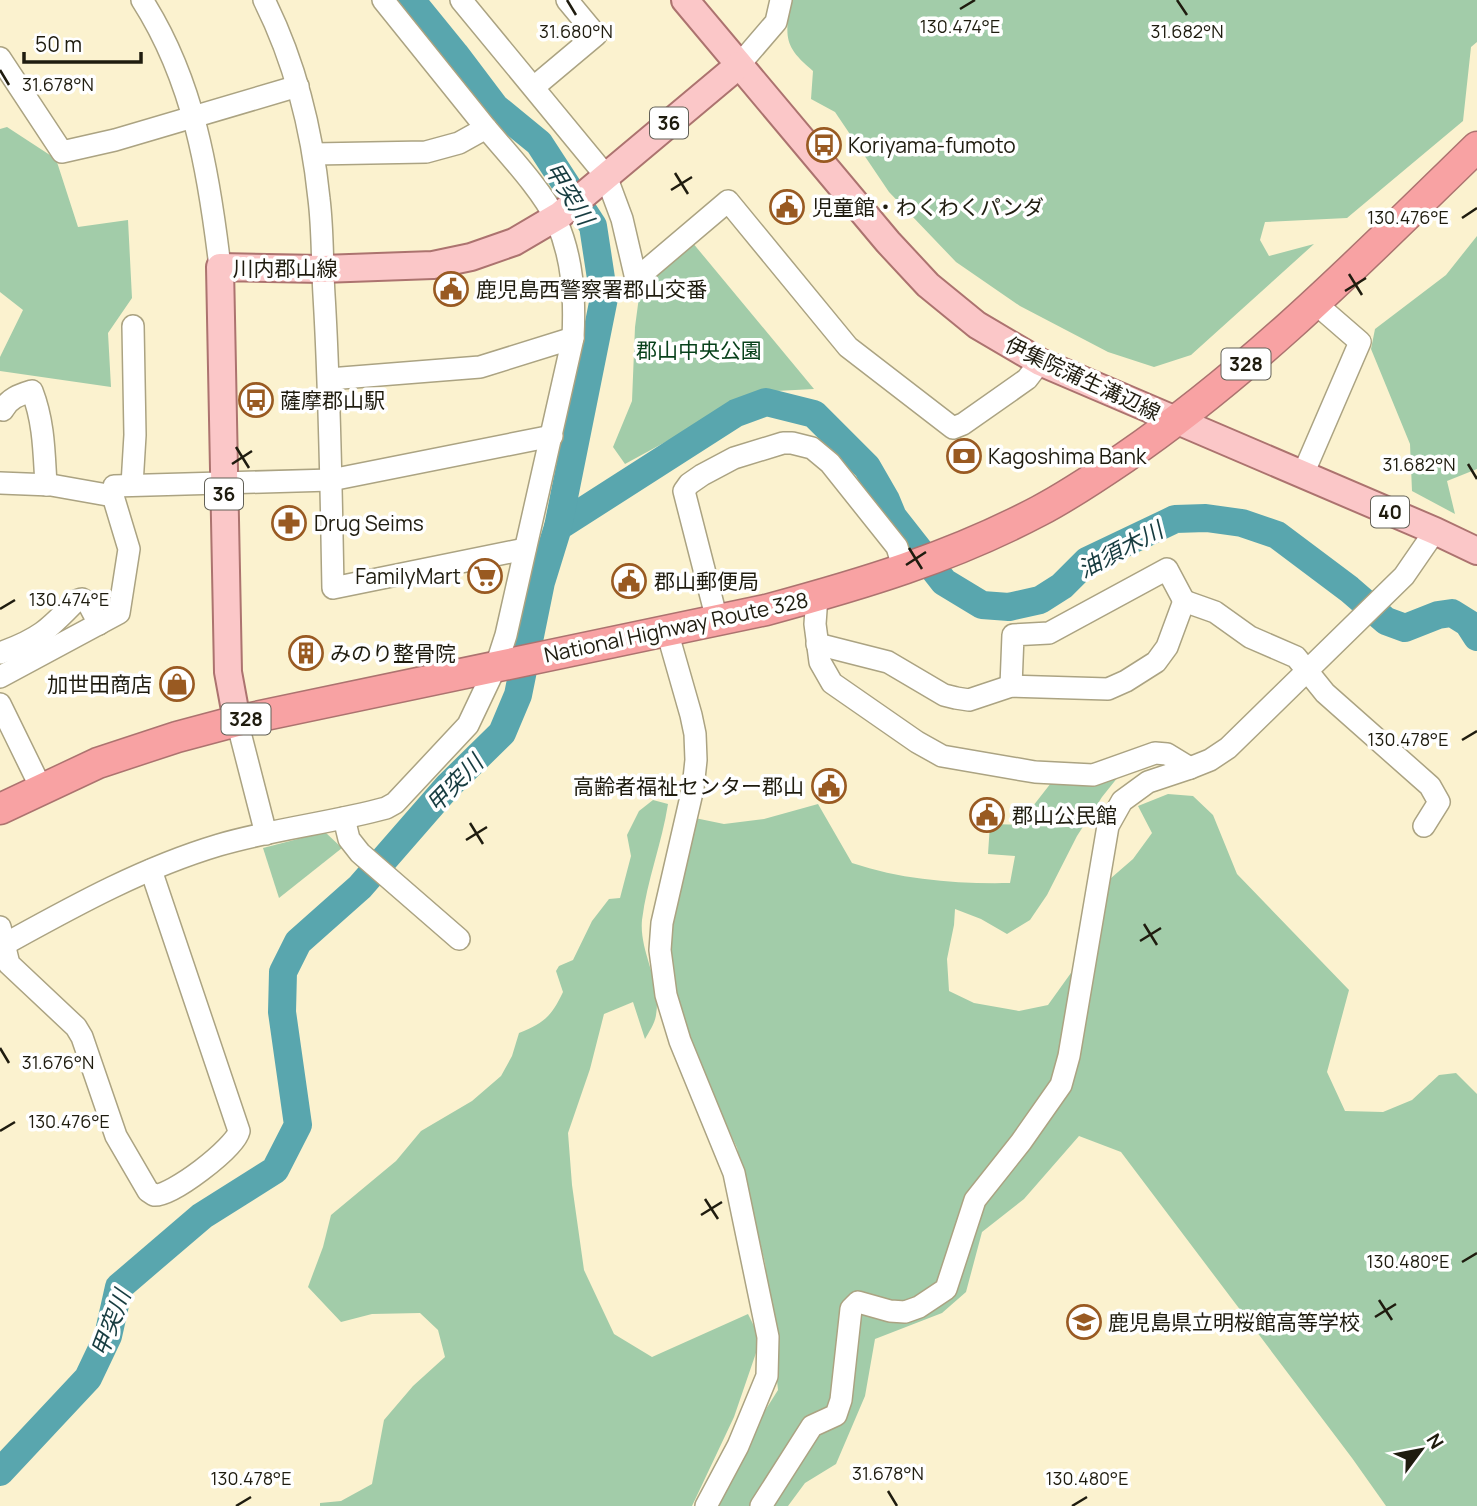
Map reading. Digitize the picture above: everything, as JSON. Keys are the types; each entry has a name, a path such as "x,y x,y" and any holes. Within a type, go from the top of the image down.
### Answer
{"highway":[{"name":"National Highway Route 328","path":"0,808 98,763 237,720 718,620 817,596 908,569 961,548 1041,510 1092,480 1176,422 1218,389 1315,303 1477,147"}],"main road":[{"name":"伊集院蒲生溝辺線","path":"685,0 888,242 929,285 977,325 1040,362 1477,551"},
{"name":"川内郡山線","path":"237,720 228,672 220,267 322,269 433,265 471,257 514,242 558,216 739,65"}],"street":[{"path":"142,0 158,24 195,117 210,187 220,267"},
{"path":"264,0 275,22 298,86 314,154 320,202 329,379 333,588 525,548"},
{"path":"150,870 239,1131 234,1143 223,1153 165,1194 154,1195 148,1191 116,1136 82,1037 75,1027 9,964 2,941 92,895 150,870 219,845 386,808 395,803 468,725 500,665 573,338 575,299 569,257 558,216 383,0"},
{"path":"461,0 534,87 602,179 622,219 636,279 728,201 848,347 954,428 1027,379 1040,362"},
{"path":"534,87 596,35 567,0"},
{"path":"739,65 776,22 781,0"},
{"path":"0,58 62,152 115,140 298,86"},
{"path":"314,154 426,152 459,142 486,128"},
{"path":"1303,474 1360,342 1315,303"},
{"path":"132,485 135,435 133,326"},
{"path":"329,379 480,367 573,338"},
{"path":"3,410 16,396 32,391 40,411 43,431 46,485"},
{"path":"0,677 119,614 129,549 113,496 114,485 331,480 552,436"},
{"path":"718,620 684,491 702,475 734,458 783,443 812,448 830,463 897,547 908,569"},
{"path":"0,483 46,485 113,496"},
{"path":"761,1506 811,1426 836,1415 841,1400 851,1308 858,1302 890,1311 905,1312 925,1304 946,1289 975,1200 1021,1142 1060,1085 1069,1056 1108,826 1122,801 1148,782 1210,760 1228,748 1387,592 1414,563 1435,531"},
{"path":"1011,686 1013,635 1049,633 1167,569 1184,601 1215,612 1250,637 1296,657 1325,693 1430,786 1439,802 1424,826"},
{"path":"817,596 815,624 820,662 832,682 917,742 942,756 1035,772 1093,775 1155,753 1167,754 1190,768"},
{"path":"0,653 28,643 45,632 76,601 88,603 99,624"},
{"path":"817,644 888,662 944,695 956,698 969,700 1011,686 1108,689 1156,662 1167,647 1184,601"},
{"path":"667,631 691,715 696,760 693,788 662,923 660,950 666,995 680,1041 734,1173 768,1337 767,1376 738,1446 706,1506"},
{"path":"0,704 41,788"},
{"path":"237,720 266,834"},
{"path":"344,818 349,839 360,853 459,939"}],"green space":[{"path":"791,0 1477,0 1477,42 1471,47 1463,121 1347,218 1265,222 1260,240 1269,256 1314,244 1191,355 1154,367 1108,352 1020,306 956,262 889,192 835,112 811,99 813,71 796,55 788,40"},
{"path":"7,127 56,159 78,227 128,220 132,298 108,333 111,387 0,371 0,357 23,310 0,292 0,129"},
{"path":"1477,236 1477,469 1447,481 1455,514 1412,491 1410,444 1371,349 1375,329 1446,275"},
{"name":"郡山中央公園","path":"692,242 814,389 757,392 625,464 613,447 632,401 635,327 641,282"},
{"path":"1126,767 1102,797 1077,836 1047,895 1030,920 1007,934 981,919 955,909 947,959 949,991 974,1003 1019,1011 1048,1005 1091,945 1103,885 1133,859 1152,833 1138,806 1168,794 1193,796 1213,815 1237,874 1349,990 1327,1072 1345,1111 1383,1112 1412,1100 1439,1075 1456,1073 1477,1094 1477,1506 1386,1506 1121,1152 1079,1136 1024,1199 982,1232 966,1292 942,1313 875,1339 865,1396 836,1464 805,1483 788,1506 712,1506 721,1481 778,1390 765,1263 737,1148 683,1031 675,990 668,933 690,817 724,824 764,819 818,804 852,863 930,880 1010,883 1015,856 988,854 990,824 1027,825 1033,806 1051,783"},
{"path":"653,800 668,804 642,920 644,944 656,991 655,1018 645,1039 633,1002 604,1014 590,1069 568,1133 572,1185 584,1270 614,1334 652,1357 748,1314 757,1332 757,1350 734,1417 692,1506 320,1506 320,1503 341,1501 372,1484 384,1420 413,1386 445,1357 438,1330 420,1313 372,1314 341,1322 308,1287 323,1247 331,1215 396,1161 421,1131 472,1101 501,1076 512,1056 519,1033 541,1022 555,1008 563,992 556,971 559,966 573,960 592,921 609,899 620,898 631,856 627,835 639,811"},
{"path":"325,832 342,848 279,898 263,848"}],"waterway":[{"name":"甲突川","path":"0,1472 88,1378 108,1336 119,1287 202,1216 275,1170 298,1125 282,1012 283,972 298,942 360,887 448,786 502,733 518,695 541,582 558,527 604,298 593,226 539,143 495,107 411,0"},
{"name":"油須木川","path":"558,527 736,413 766,402 814,414 867,467 893,517 944,582 982,605 1009,607 1040,600 1062,586 1087,561 1175,519 1206,518 1242,523 1277,535 1349,589 1386,621 1405,628 1438,615 1452,613 1468,623 1477,637"}],"place":[{"name":"Koriyama-fumoto","path":"824,145"},
{"name":"児童館・わくわくパンダ","path":"787,207"},
{"name":"鹿児島西警察署郡山交番","path":"451,289"},
{"name":"薩摩郡山駅","path":"256,400"},
{"name":"Kagoshima Bank","path":"964,456"},
{"name":"Drug Seims","path":"289,523"},
{"name":"FamilyMart","path":"485,576"},
{"name":"郡山郵便局","path":"629,581"},
{"name":"みのり整骨院","path":"306,653"},
{"name":"加世田商店","path":"177,684"},
{"name":"高齢者福祉センター郡山","path":"829,786"},
{"name":"郡山公民館","path":"987,815"},
{"name":"鹿児島県立明桜館高等学校","path":"1084,1322"}]}
